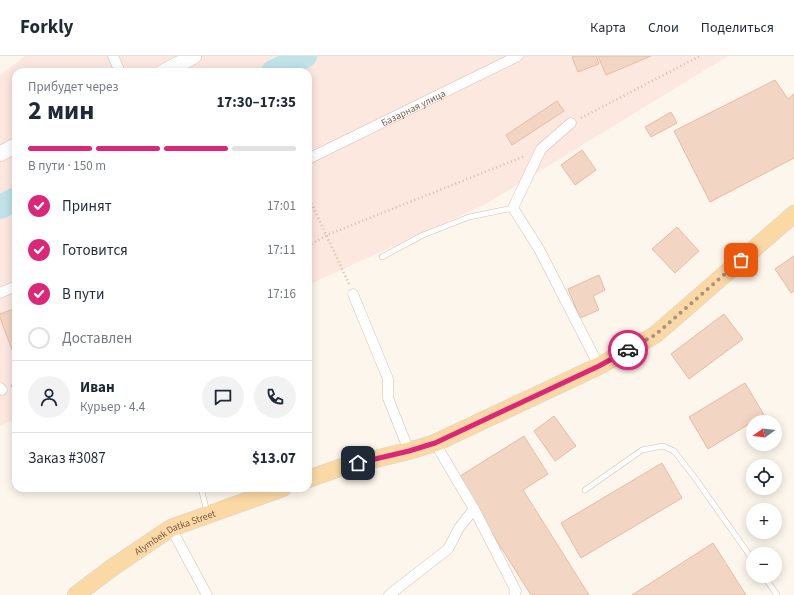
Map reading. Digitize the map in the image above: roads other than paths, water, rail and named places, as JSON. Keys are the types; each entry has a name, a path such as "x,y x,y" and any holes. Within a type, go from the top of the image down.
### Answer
{"main road":[{"path":"312,478 346,466 409,451 435,443 599,366 655,335 794,214"},
{"name":"Alymbek Datka Street","path":"76,595 113,567 171,528 208,515 260,492"}],"street":[{"path":"113,56 118,68"},
{"path":"171,68 194,56"},
{"name":"Базарная улица","path":"312,157 518,56"},
{"path":"571,123 541,149 513,208 539,248 599,366"},
{"path":"0,154 12,147"},
{"path":"0,293 12,288"},
{"path":"353,294 388,378 388,398 409,451"},
{"path":"435,443 474,509 516,591 514,595"},
{"path":"390,595 448,549 459,528 474,509"},
{"path":"171,528 207,595"}],"lane":[{"path":"382,257 423,235 470,217 513,208"},
{"path":"585,490 642,450 662,446 674,451 746,550"},
{"path":"202,492 208,515"},
{"path":"769,583 777,595"}],"waterway":[{"path":"281,68 305,56"},
{"path":"0,207 12,201"}]}
